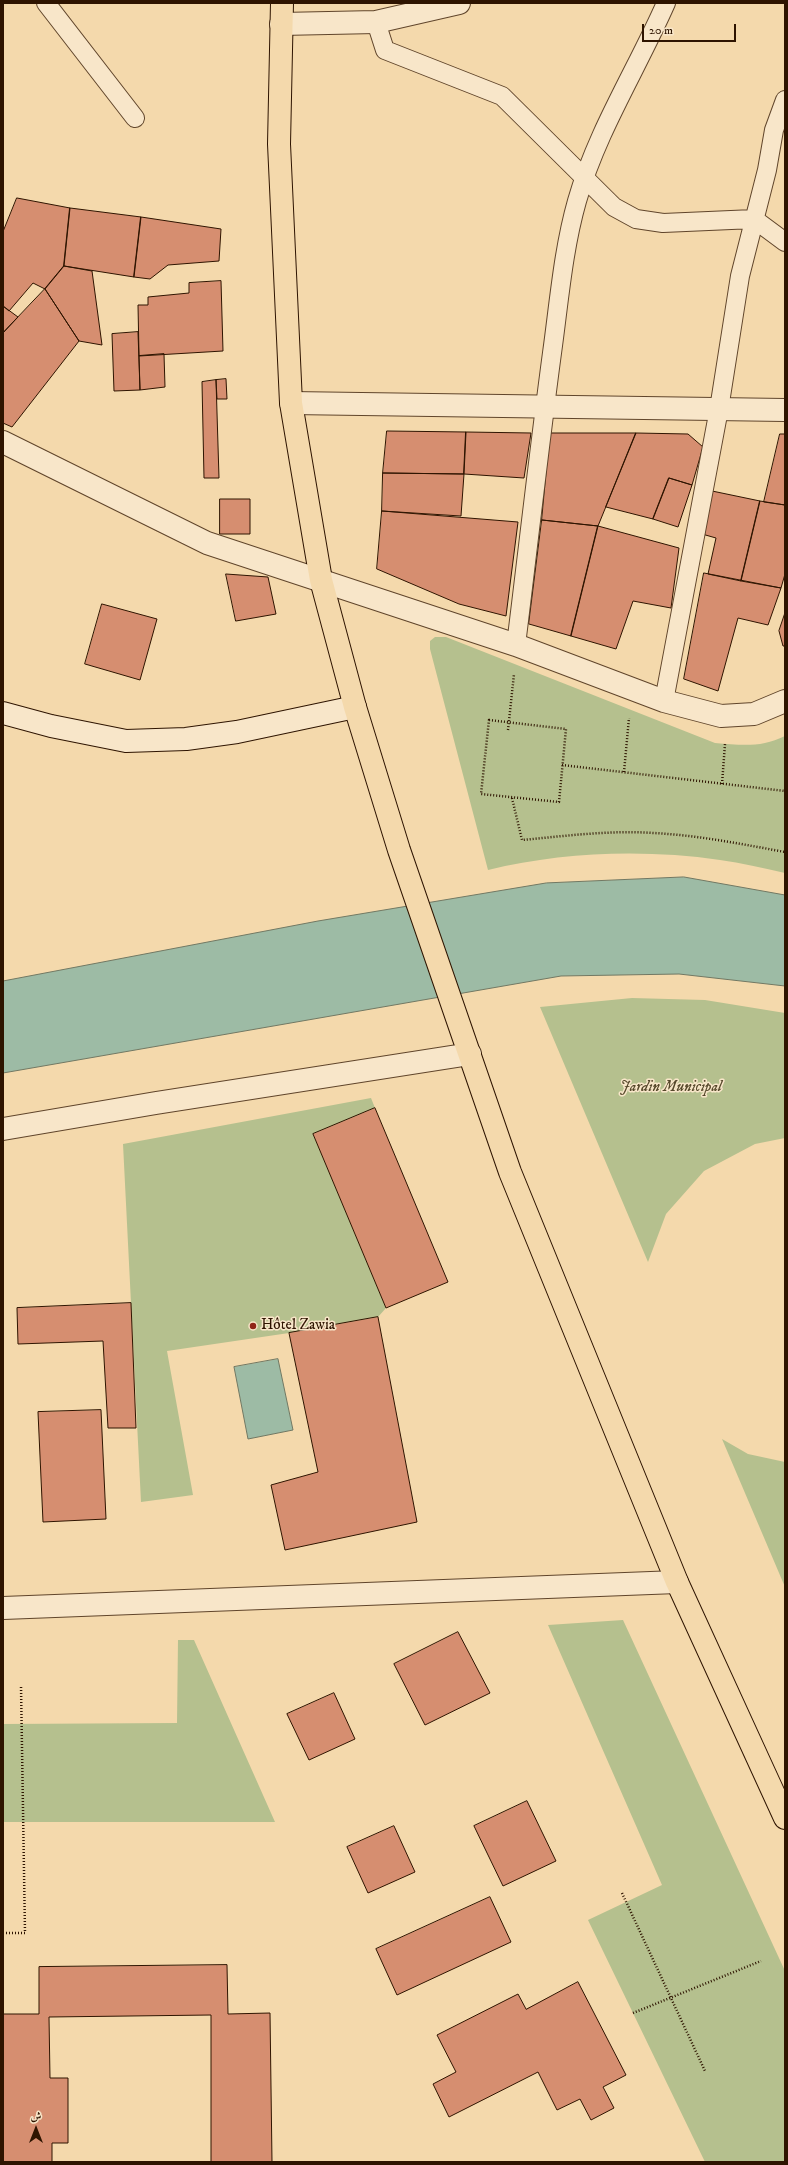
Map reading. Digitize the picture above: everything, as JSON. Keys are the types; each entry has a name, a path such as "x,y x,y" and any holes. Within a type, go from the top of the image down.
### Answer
{"main road":[{"path":"282,3 279,144 291,403 321,580 354,707 399,850 510,1172 677,1582 785,1818"}],"street":[{"path":"281,24 376,22 459,3"},
{"path":"291,403 785,410"},
{"path":"3,442 207,543 516,645 664,700 695,710 721,716 754,714 785,701"},
{"path":"3,713 51,726 126,741 186,739 237,732 354,707"},
{"path":"3,1129 156,1103 470,1054"},
{"path":"3,1608 677,1582"}],"lane":[{"path":"46,3 135,118"},
{"path":"516,645 545,406 566,254 577,201 630,73 666,3"},
{"path":"376,22 385,50 502,96 614,207 636,219 663,223 754,219 785,242"},
{"path":"664,700 719,409 740,276 774,130 785,100"}],"path":[{"path":"508,730 516,645"},
{"path":"722,784 728,715"},
{"path":"624,772 630,717"},
{"path":"489,720 566,729 562,765 559,802 481,794 489,720"},
{"path":"562,765 785,791"},
{"path":"512,798 522,840 584,834 652,832 724,841 785,852"},
{"path":"3,1933 25,1933 21,1686"},
{"path":"622,1894 705,2071"},
{"path":"633,2013 761,1961"}],"green space":[{"path":"435,637 446,637 715,743 751,745 776,740 785,736 785,873 720,860 662,854 603,854 574,856 545,859 488,870 430,649 430,641"},
{"name":"Jardin Municipal","path":"632,998 705,1000 785,1013 785,1138 755,1144 704,1171 666,1214 648,1262 540,1007"},
{"path":"371,1098 375,1108 313,1134 386,1308 378,1317 289,1333 167,1351 193,1495 141,1502 123,1144"},
{"path":"722,1439 748,1454 785,1462 785,1587"},
{"path":"623,1620 785,1971 785,2162 705,2162 588,1920 662,1885 548,1625"},
{"path":"178,1640 194,1640 275,1822 3,1822 3,1724 177,1723"}],"shaded area":[{"path":"684,877 785,895 785,986 679,974 561,976 3,1073 3,981 318,921 546,883"},
{"path":"278,1359 293,1430 248,1439 234,1367"}],"building":[{"path":"17,198 70,208 64,266 45,289 33,283 9,311 3,306 3,232"},
{"path":"70,208 141,217 134,277 64,266"},
{"path":"141,217 221,229 219,261 168,265 150,279 134,277"},
{"path":"64,266 92,271 102,345 79,341 45,289"},
{"path":"221,281 223,351 139,356 138,305 148,305 148,297 189,293 189,283"},
{"path":"45,289 79,341 12,427 3,423 3,333"},
{"path":"3,306 18,317 3,333"},
{"path":"138,332 140,390 114,391 112,334"},
{"path":"164,354 165,387 140,390 139,356"},
{"path":"226,379 227,399 217,399 216,380"},
{"path":"216,380 219,478 204,478 202,382"},
{"path":"387,431 466,432 464,474 383,473"},
{"path":"466,432 531,433 524,478 464,474"},
{"path":"550,433 636,433 598,526 542,520"},
{"path":"636,433 688,434 703,447 692,485 669,478 653,519 606,507"},
{"path":"780,434 785,434 785,505 764,502"},
{"path":"383,473 464,474 461,516 382,511"},
{"path":"669,478 692,485 678,527 653,519"},
{"path":"712,491 760,501 741,581 708,574 716,538 702,534"},
{"path":"220,499 250,499 250,534 220,534"},
{"path":"760,501 785,505 785,574 781,588 741,581"},
{"path":"382,511 518,522 506,616 459,604 377,569"},
{"path":"542,520 598,526 571,636 529,624"},
{"path":"598,526 679,548 671,608 633,601 616,649 571,636"},
{"path":"704,573 781,588 768,625 738,618 718,691 684,679"},
{"path":"226,574 268,577 276,614 236,621"},
{"path":"102,604 157,619 140,680 85,664"},
{"path":"785,613 785,646 783,646 779,631"},
{"path":"375,1108 448,1282 386,1308 313,1134"},
{"path":"131,1303 136,1428 108,1428 103,1341 18,1344 17,1308"},
{"path":"378,1317 417,1522 285,1550 271,1485 318,1472 289,1333"},
{"path":"101,1410 106,1519 43,1522 38,1412"},
{"path":"458,1632 490,1693 425,1725 394,1664"},
{"path":"334,1693 355,1739 309,1760 287,1714"},
{"path":"527,1801 556,1861 503,1886 474,1826"},
{"path":"394,1826 415,1872 368,1893 347,1847"},
{"path":"490,1897 511,1942 397,1995 376,1949"},
{"path":"227,1965 228,2014 270,2013 272,2162 211,2162 211,2015 49,2017 50,2078 68,2078 68,2143 52,2143 52,2162 3,2162 3,2014 39,2014 39,1967"},
{"path":"578,1982 626,2075 603,2087 614,2108 591,2120 580,2099 557,2110 538,2072 449,2117 433,2084 456,2072 437,2035 518,1994 526,2009"}],"place":[{"name":"Hôtel Zawia","path":"253,1326"}]}
